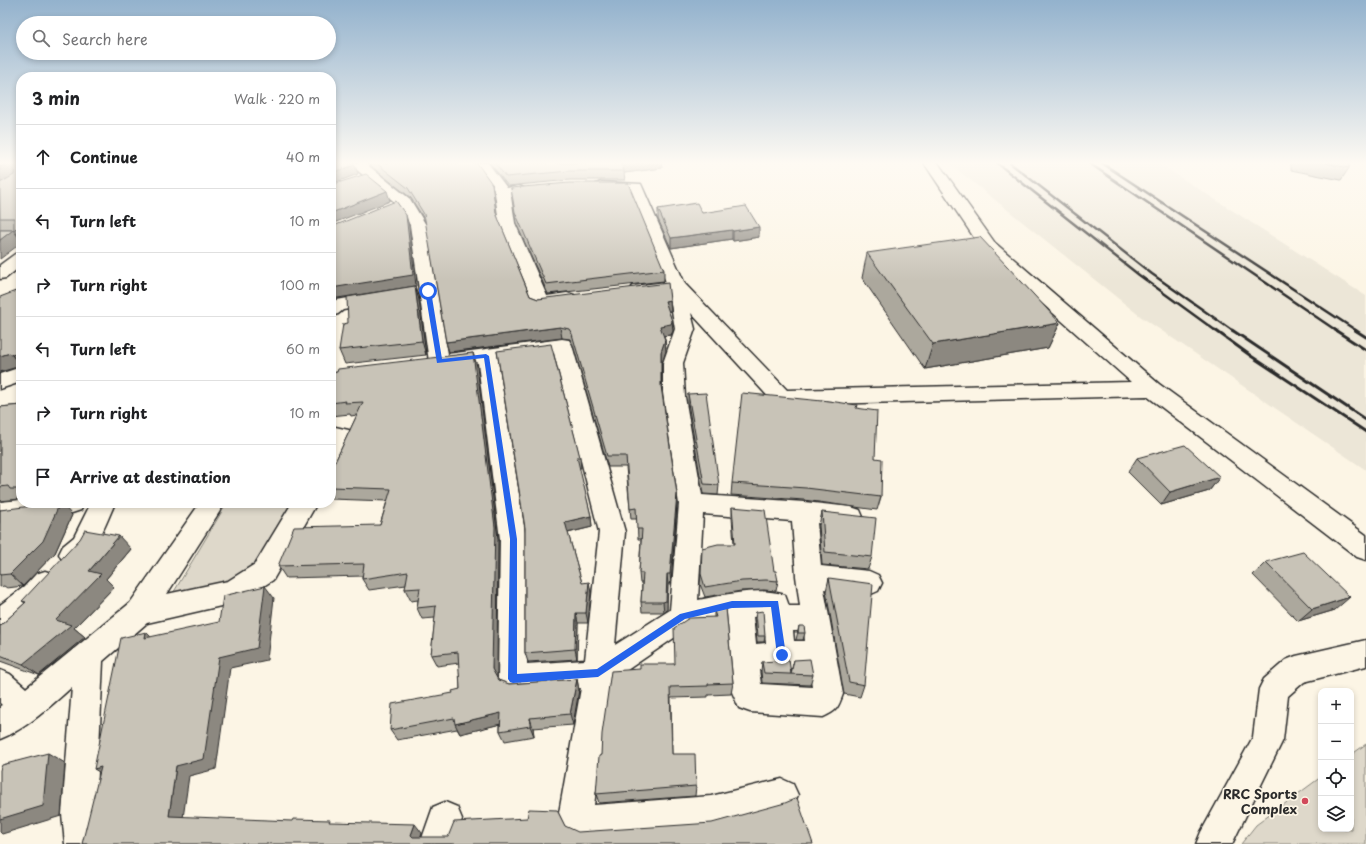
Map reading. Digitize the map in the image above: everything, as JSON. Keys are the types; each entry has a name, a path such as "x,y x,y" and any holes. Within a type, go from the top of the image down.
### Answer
{"street":[{"path":"394,202 418,225 420,292 432,363 562,345 612,532 598,673 576,813 581,822 710,813 782,795"},
{"path":"504,202 506,223 540,302 586,296"},
{"path":"642,202 677,286 685,329 673,363 674,397 691,504 683,616"},
{"path":"958,202 989,247 1152,388 1366,549"},
{"path":"0,236 16,236"},
{"path":"0,274 16,262"},
{"path":"677,286 782,398 1152,388"},
{"path":"624,292 677,286"},
{"path":"336,306 390,297"},
{"path":"486,356 513,539 513,679 598,673 683,616 732,605 775,604 782,655"},
{"path":"0,382 16,376"},
{"path":"336,435 345,437 336,452"},
{"path":"691,504 804,512 873,520"},
{"path":"0,512 32,508"},
{"path":"0,622 33,595 82,544 100,508"},
{"path":"0,724 26,707 140,612 211,508"},
{"path":"140,612 234,591 264,572 303,508"},
{"path":"738,605 747,692 750,698 823,702 828,694 817,618 809,576 804,512"},
{"path":"809,576 869,583"},
{"path":"0,601 33,595"},
{"path":"777,618 817,618"},
{"path":"743,658 821,653"},
{"path":"1213,844 1268,740 1274,689 1296,670 1366,653"},
{"path":"82,844 79,814 89,654"},
{"path":"0,684 26,707"}],"shaded area":[{"path":"998,202 1220,202 1366,296 1366,470 1140,316"},
{"path":"224,508 289,508 259,566 229,586 172,595"},
{"name":"RRC Sports Complex","path":"1366,744 1366,844 1241,844 1256,825 1318,779 1318,832 1354,832 1354,753"}],"building":[{"path":"0,202 16,202 16,228 14,230 14,218 0,218"},
{"path":"336,202 358,202 336,211"},
{"path":"393,202 397,202 406,215 413,275 336,287 336,225"},
{"path":"417,202 495,202 496,213 530,296 538,299 668,283 670,300 665,301 672,321 671,324 660,326 665,340 661,352 661,386 677,494 670,574 667,574 666,601 641,602 643,573 639,573 642,529 637,529 636,508 630,509 626,456 607,456 572,334 569,329 560,327 446,342 424,214"},
{"path":"513,202 636,202 664,270 546,284 515,212"},
{"path":"697,203 702,213 746,206 759,227 671,238 658,209"},
{"path":"0,230 13,230 0,240"},
{"path":"980,237 1060,323 933,344 867,253"},
{"path":"415,286 422,341 339,350 343,324 348,323 347,297"},
{"path":"16,291 16,354 12,355 10,353 0,356 0,297"},
{"path":"551,344 580,457 577,457 591,516 565,522 582,583 589,582 586,613 576,613 575,649 525,653 525,528 497,351"},
{"path":"473,353 495,527 492,669 498,680 509,684 577,679 570,714 530,718 530,726 500,731 501,713 455,724 454,718 390,730 392,704 453,693 452,691 460,689 458,652 431,655 436,606 417,608 420,588 405,589 408,572 362,579 364,564 278,566 294,527 380,525 391,489 336,487 336,460 363,402 345,403 346,401 336,402 336,372 338,369"},
{"path":"706,393 719,485 704,484 688,394"},
{"path":"742,393 822,400 857,405 856,408 877,411 875,458 882,459 881,497 806,488 732,483"},
{"path":"16,405 16,489 10,489 8,486 0,487 0,407"},
{"path":"1185,445 1220,477 1170,492 1137,458"},
{"path":"732,507 765,510 774,571 776,571 778,581 742,581 705,587 701,574 702,548 718,544 735,544"},
{"path":"16,508 58,508 43,541 10,574 0,575 0,510"},
{"path":"822,512 876,518 872,557 825,552"},
{"path":"85,530 119,536 89,571 101,574 56,620 71,625 23,664 0,655 0,626 26,602 22,601 80,539"},
{"path":"1303,552 1350,597 1312,609 1266,562"},
{"path":"829,578 873,584 864,685 849,682"},
{"path":"265,586 257,648 219,657 204,759 176,766 169,816 292,821 293,819 330,820 329,822 415,824 411,835 413,837 448,837 454,822 527,818 529,809 557,810 565,826 578,832 712,823 785,803 797,798 813,844 82,844 101,767 94,769 121,638 146,632 145,638 219,622 223,596"},
{"path":"726,608 733,683 708,684 708,686 670,687 672,754 695,754 696,786 596,794 599,756 601,755 602,734 611,671 640,669 640,664 675,664 674,628 689,618 716,617 714,611"},
{"path":"763,611 765,636 758,636 756,612"},
{"path":"799,626 804,626 805,633 798,633"},
{"path":"810,659 813,675 764,673 762,662 789,660 791,674 794,660"},
{"path":"48,753 43,806 0,819 0,770 2,765"}],"railway":[{"path":"1047,202 1139,275 1216,331"},
{"path":"1060,202 1152,274 1233,331"},
{"path":"1147,202 1337,331"},
{"path":"1162,202 1357,331"},
{"path":"1215,330 1251,356 1366,432"},
{"path":"1232,330 1366,420"},
{"path":"1335,330 1366,350"},
{"path":"1355,330 1366,337"}],"place":[{"name":"RRC Sports Complex","path":"1305,801"}],"route":[{"path":"428,291 439,362 486,356 513,539 513,679 598,673 683,616 732,605 775,604 782,655"}]}
